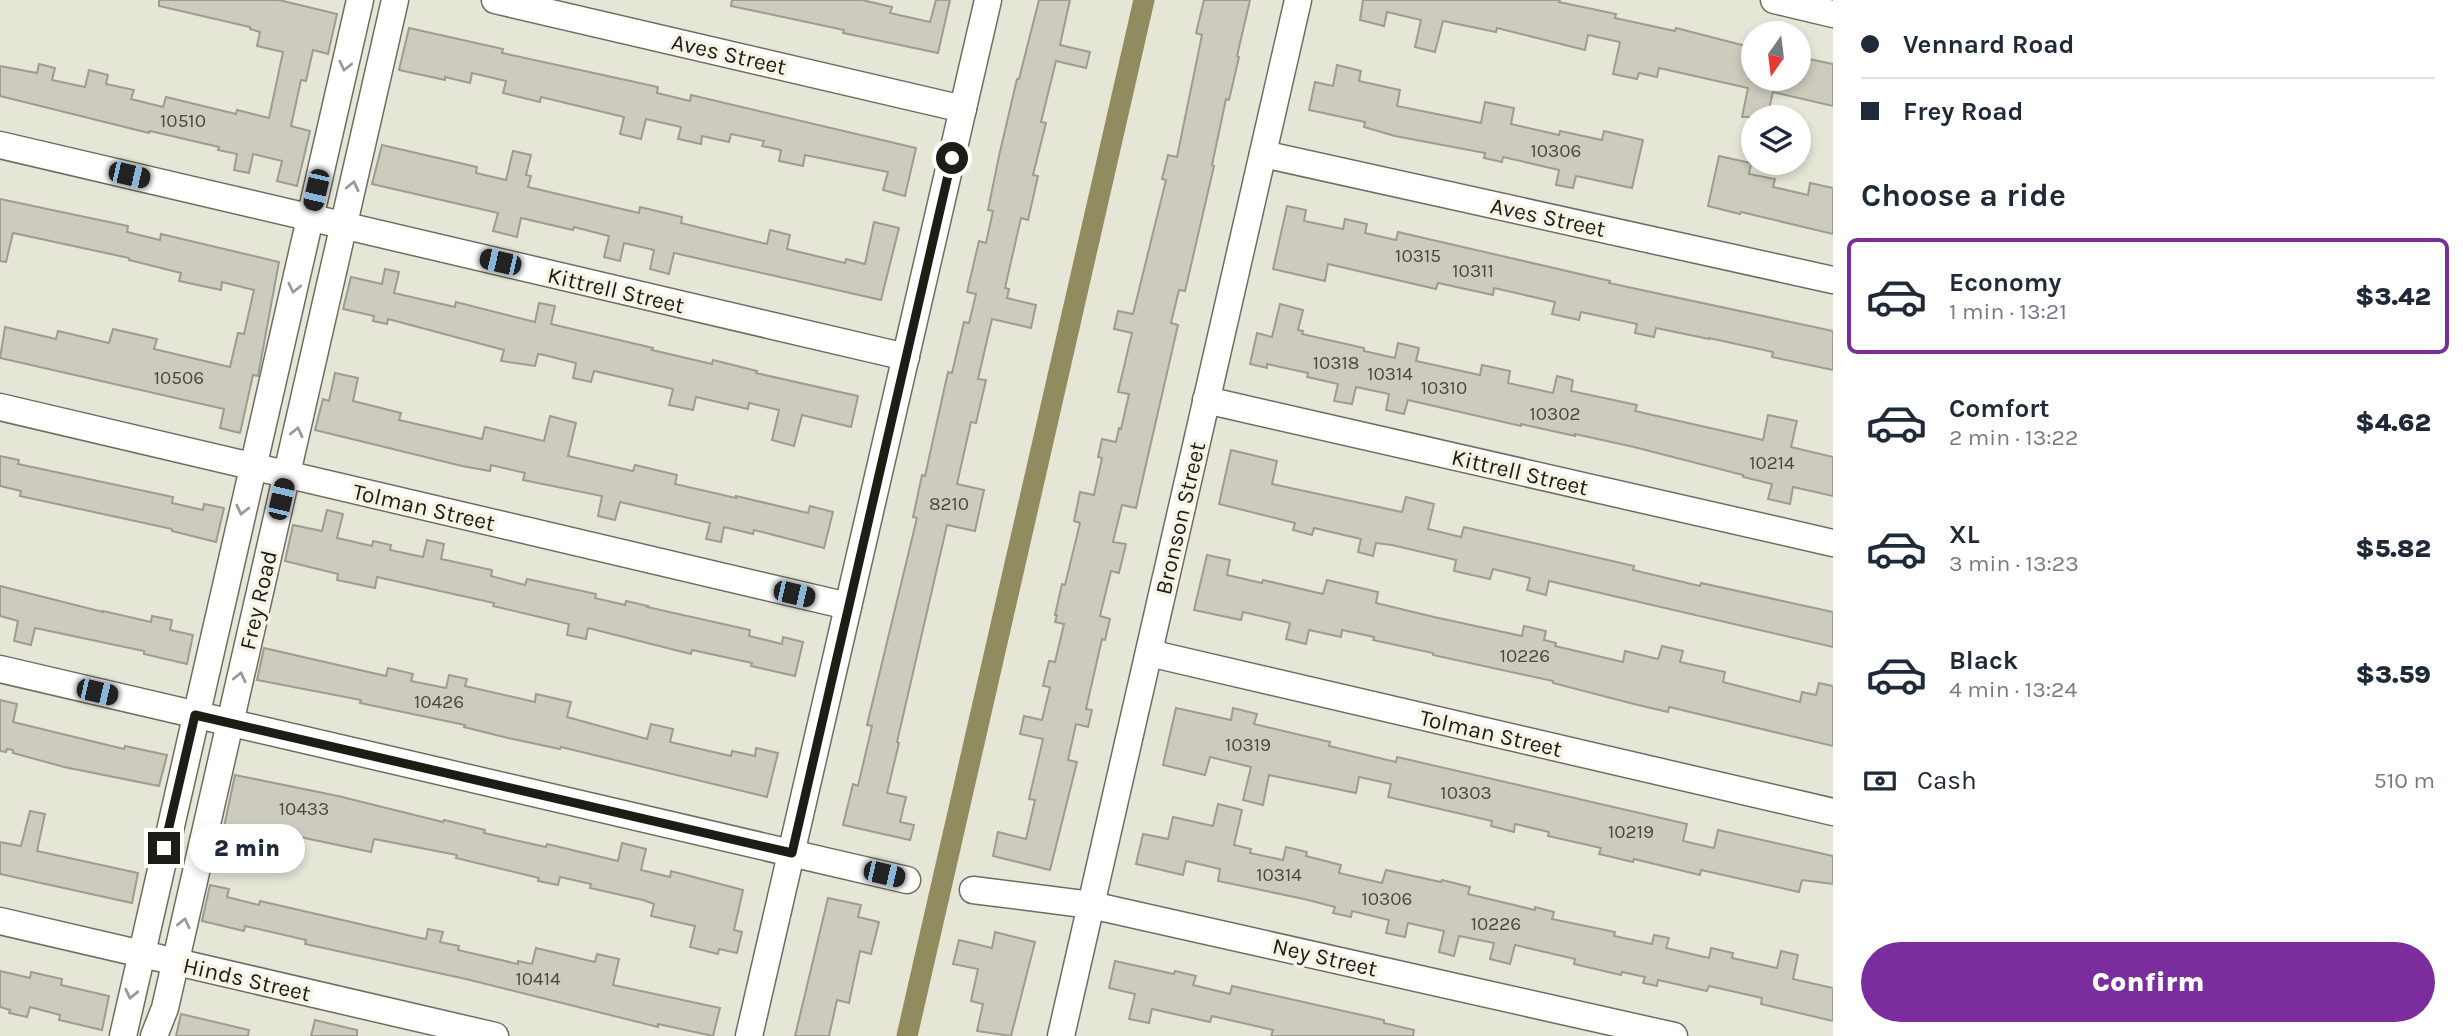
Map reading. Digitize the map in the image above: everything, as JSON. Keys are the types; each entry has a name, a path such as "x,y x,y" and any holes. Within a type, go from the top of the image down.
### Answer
{"street":[{"name":"Frey Road","path":"123,1036 360,0"},
{"name":"Frey Road","path":"154,1036 175,963 395,0"},
{"name":"Aves Street","path":"495,0 963,109"},
{"path":"749,1036 988,0"},
{"name":"Bronson Street","path":"1061,1036 1298,0"},
{"path":"1774,0 1833,14"},
{"name":"Kittrell Street","path":"0,145 906,357"},
{"name":"Aves Street","path":"1263,154 1833,280"},
{"name":"Kittrell Street","path":"1206,400 1833,543"},
{"name":"Tolman Street","path":"0,407 848,606"},
{"name":"Tolman Street","path":"1149,653 1833,812"},
{"path":"0,669 907,880"},
{"name":"Ney Street","path":"973,890 1091,905 1674,1036"},
{"name":"Hinds Street","path":"0,921 495,1036"}],"building":[{"path":"159,0 279,0 337,14 328,54 313,50 306,81 301,80 291,126 310,131 297,186 277,181 282,161 253,154 249,173 234,170 237,154 218,150 219,147 150,131 149,133 0,96 0,66 37,73 39,64 55,68 52,80 85,87 89,70 108,75 106,84 134,90 131,99 163,107 166,97 236,114 237,110 269,118 283,52 257,46 260,32 250,27 159,6"},
{"path":"732,0 862,0 892,7 890,13 930,22 936,0 950,0 938,53 731,6"},
{"path":"1039,0 1070,0 1060,45 1090,52 1086,68 1056,61 1041,122 1046,123 1033,175 1038,176 1028,220 1021,218 1005,288 1009,289 1007,298 1036,305 1031,328 992,319 978,379 986,380 976,423 971,422 957,484 984,490 975,531 947,525 887,793 906,797 900,822 914,825 910,840 843,825 853,784 858,786 872,726 867,725 917,518 913,517 922,475 925,476 948,372 952,373 964,322 969,323 976,294 967,292 979,241 986,243 993,211 988,210 999,156"},
{"path":"1204,0 1250,0 1185,291 1179,290 1171,323 1178,325 1136,508 1122,505 1113,542 1126,544 1119,573 1111,571 1100,616 1110,619 1105,640 1102,639 1086,709 1092,710 1088,727 1076,724 1068,760 1077,762 1050,870 993,856 998,832 1026,839 1035,800 1029,799 1043,739 1020,734 1024,716 1042,720 1050,687 1043,686 1049,661 1055,662 1064,624 1055,622 1055,615 1080,523 1074,521 1080,492 1094,495 1102,458 1098,457 1102,439 1116,442 1119,428 1121,429 1129,394 1118,392 1132,333 1114,329 1118,311 1133,314 1166,180 1162,179 1168,155 1177,157 1202,35 1196,33"},
{"path":"1363,0 1560,0 1559,2 1616,14 1615,18 1675,31 1676,28 1741,45 1741,86 1659,68 1657,77 1639,73 1637,79 1613,74 1620,42 1588,35 1585,50 1497,28 1496,32 1443,21 1435,52 1415,47 1421,20 1387,12 1384,26 1360,20"},
{"path":"409,28 503,49 502,53 658,87 657,93 690,101 691,95 916,148 905,196 883,190 888,172 805,155 803,166 779,161 781,150 762,146 764,141 731,134 729,142 702,136 701,144 678,139 681,127 646,119 641,139 620,134 624,117 541,97 540,102 503,93 506,81 472,73 470,83 399,70"},
{"path":"1811,59 1833,64 1833,106 1773,92 1770,105 1744,105 1747,91 1811,91"},
{"path":"1337,65 1361,71 1359,81 1400,90 1397,106 1481,123 1485,102 1514,108 1511,124 1559,135 1560,131 1602,140 1604,131 1643,140 1632,188 1576,176 1573,188 1556,185 1559,170 1503,157 1502,162 1484,158 1485,153 1395,136 1364,127 1365,122 1309,110 1315,82 1333,86"},
{"path":"382,145 477,167 476,173 506,180 513,151 531,155 526,175 531,176 528,187 639,213 640,207 682,217 681,223 767,244 770,230 790,235 787,249 845,263 846,259 865,264 874,222 899,228 881,300 674,253 669,274 650,269 654,250 624,243 620,261 604,257 609,236 521,218 517,237 493,231 498,213 372,184"},
{"path":"1719,156 1741,161 1741,175 1775,179 1773,187 1808,195 1810,183 1833,188 1833,234 1741,212 1740,214 1708,206"},
{"path":"0,199 128,226 127,232 160,240 161,234 279,262 258,376 253,375 240,433 220,428 224,409 0,358 5,327 56,339 58,331 109,343 113,329 157,339 154,349 230,367 238,333 244,334 254,290 222,282 221,290 179,281 181,273 129,258 13,233 6,262 0,261"},
{"path":"1287,206 1306,210 1304,221 1343,229 1345,219 1367,224 1365,233 1396,240 1398,232 1610,281 1609,283 1833,331 1833,370 1772,357 1773,352 1656,328 1654,337 1635,333 1637,324 1581,312 1579,320 1552,314 1555,302 1494,288 1493,295 1438,283 1436,289 1328,264 1325,281 1273,269"},
{"path":"385,269 399,272 394,293 455,307 456,302 535,322 539,303 555,306 551,324 653,348 652,350 712,364 713,360 757,371 756,373 858,396 851,427 802,415 794,446 772,440 779,410 749,403 748,409 696,397 693,410 669,405 673,389 594,371 591,382 573,378 576,363 538,354 535,366 501,361 504,350 388,319 387,324 373,321 374,316 343,309 351,277 382,284"},
{"path":"1280,304 1303,310 1298,330 1303,331 1302,334 1364,348 1364,351 1395,358 1398,343 1419,348 1416,361 1480,375 1482,365 1510,371 1508,383 1553,393 1557,376 1573,380 1571,391 1637,405 1635,411 1763,440 1768,415 1797,421 1791,447 1833,457 1833,496 1793,487 1790,504 1768,499 1772,484 1743,475 1634,447 1521,426 1408,400 1404,414 1386,410 1389,394 1356,387 1352,404 1334,401 1338,384 1307,377 1308,373 1267,364 1267,368 1250,364 1257,333 1272,337"},
{"path":"335,373 358,378 353,401 401,413 399,420 482,439 485,427 544,441 550,416 576,423 568,456 633,471 635,465 677,475 675,484 736,498 808,513 810,506 833,512 824,548 754,530 753,534 724,527 721,542 706,539 710,523 620,502 615,520 598,516 602,496 523,480 525,473 491,465 490,471 462,466 315,430 323,399 329,401"},
{"path":"1231,450 1277,461 1272,484 1402,512 1406,497 1434,504 1428,529 1461,537 1464,527 1634,566 1633,570 1700,586 1701,583 1833,612 1833,647 1549,581 1546,595 1527,590 1530,578 1493,569 1490,579 1454,571 1456,560 1392,545 1376,543 1373,556 1358,552 1361,539 1314,528 1312,535 1293,530 1295,523 1219,504"},
{"path":"0,456 19,460 18,464 173,497 172,503 203,510 204,504 224,508 216,542 172,529 20,496 21,491 0,486"},
{"path":"327,510 343,514 337,538 372,546 373,541 391,545 390,550 423,557 427,540 444,544 441,559 492,570 491,576 525,585 527,579 596,594 595,598 625,605 626,601 648,606 750,630 749,636 782,644 783,637 803,642 795,676 751,666 752,663 692,650 691,654 588,628 586,639 567,635 569,624 493,606 494,603 377,577 375,588 337,580 338,574 285,561 293,525 322,531"},
{"path":"1207,555 1230,560 1227,575 1323,594 1327,580 1378,592 1376,603 1434,617 1522,636 1524,626 1546,631 1544,640 1556,643 1555,646 1623,662 1625,651 1658,659 1662,646 1683,651 1680,662 1725,672 1723,682 1800,702 1802,692 1816,695 1819,683 1833,686 1833,746 1669,707 1668,712 1634,704 1553,681 1433,655 1342,630 1341,637 1309,630 1306,644 1286,639 1290,623 1243,612 1241,620 1194,610"},
{"path":"0,586 151,622 152,616 172,620 170,630 193,635 187,664 144,654 144,651 35,628 31,645 14,641 18,621 0,616"},
{"path":"264,648 386,676 388,668 413,674 411,681 446,688 449,675 467,679 465,686 535,702 536,694 571,702 567,717 647,739 651,724 673,729 670,742 731,756 732,751 755,756 756,748 778,753 767,797 561,747 560,749 508,738 464,727 465,725 360,703 361,700 257,680"},
{"path":"0,700 17,704 13,722 124,749 125,746 167,755 159,786 64,767 13,753 13,750 0,751"},
{"path":"1176,708 1231,720 1233,708 1257,714 1254,724 1330,742 1329,746 1396,762 1397,757 1687,824 1683,841 1714,848 1718,830 1833,856 1833,884 1802,880 1799,892 1701,870 1700,875 1634,859 1633,862 1599,854 1601,848 1548,836 1549,832 1515,824 1514,832 1491,826 1492,821 1388,797 1391,784 1359,777 1356,793 1269,775 1263,805 1243,800 1251,767 1210,757 1205,775 1163,765"},
{"path":"235,775 338,796 443,822 444,820 485,830 484,833 546,847 547,844 618,861 622,843 646,849 641,870 670,877 671,871 743,890 734,930 742,932 737,953 719,949 718,954 690,947 695,926 651,916 654,904 643,900 590,888 591,884 560,877 558,885 538,881 539,878 456,858 457,855 374,839 371,852 262,829 257,849 221,841"},
{"path":"1218,804 1242,810 1234,845 1251,849 1250,853 1283,860 1286,847 1307,852 1306,856 1341,865 1339,873 1382,883 1386,870 1441,882 1442,880 1470,887 1468,894 1554,912 1552,919 1615,932 1614,936 1652,944 1654,935 1669,938 1666,948 1709,958 1711,948 1733,953 1732,958 1777,968 1781,951 1798,955 1793,979 1833,988 1833,1021 1761,1004 1762,998 1709,986 1707,991 1658,980 1657,986 1643,983 1645,977 1622,972 1621,975 1574,964 1575,959 1515,945 1510,964 1490,959 1494,943 1459,936 1454,956 1439,952 1444,931 1408,923 1405,937 1386,933 1389,920 1352,911 1351,917 1333,913 1335,907 1218,881 1220,869 1186,861 1183,875 1136,864 1143,834 1168,839 1173,817 1213,826"},
{"path":"30,811 45,814 37,851 138,873 132,903 0,874 0,842 21,846"},
{"path":"210,885 229,889 227,897 259,905 260,901 416,937 426,939 428,929 443,932 440,942 459,946 458,950 518,964 518,961 532,964 536,948 595,962 597,954 619,959 613,985 720,1008 713,1036 658,1024 658,1027 466,979 305,944 306,940 245,926 244,931 202,921"},
{"path":"828,898 861,905 858,917 879,922 871,954 860,951 849,1003 837,1000 829,1036 795,1036"},
{"path":"995,932 1035,942 1011,1036 977,1031 983,1004 971,1001 978,969 953,964 959,940 992,948"},
{"path":"1115,961 1196,976 1193,985 1230,994 1232,986 1384,1020 1384,1023 1414,1030 1413,1036 1271,1036 1273,1030 1212,1016 1210,1022 1152,1009 1149,1023 1129,1019 1135,994 1109,988"},
{"path":"0,971 30,978 31,972 62,979 61,985 109,996 102,1030 59,1020 60,1015 30,1007 27,1017 9,1013 10,1010 0,1007"},
{"path":"181,1014 249,1030 248,1036 176,1036"},
{"path":"315,1020 357,1030 357,1036 311,1036"}],"waterway":[{"path":"907,1036 1144,0"}],"route":[{"path":"164,848 195,715 792,853 952,158"}]}
